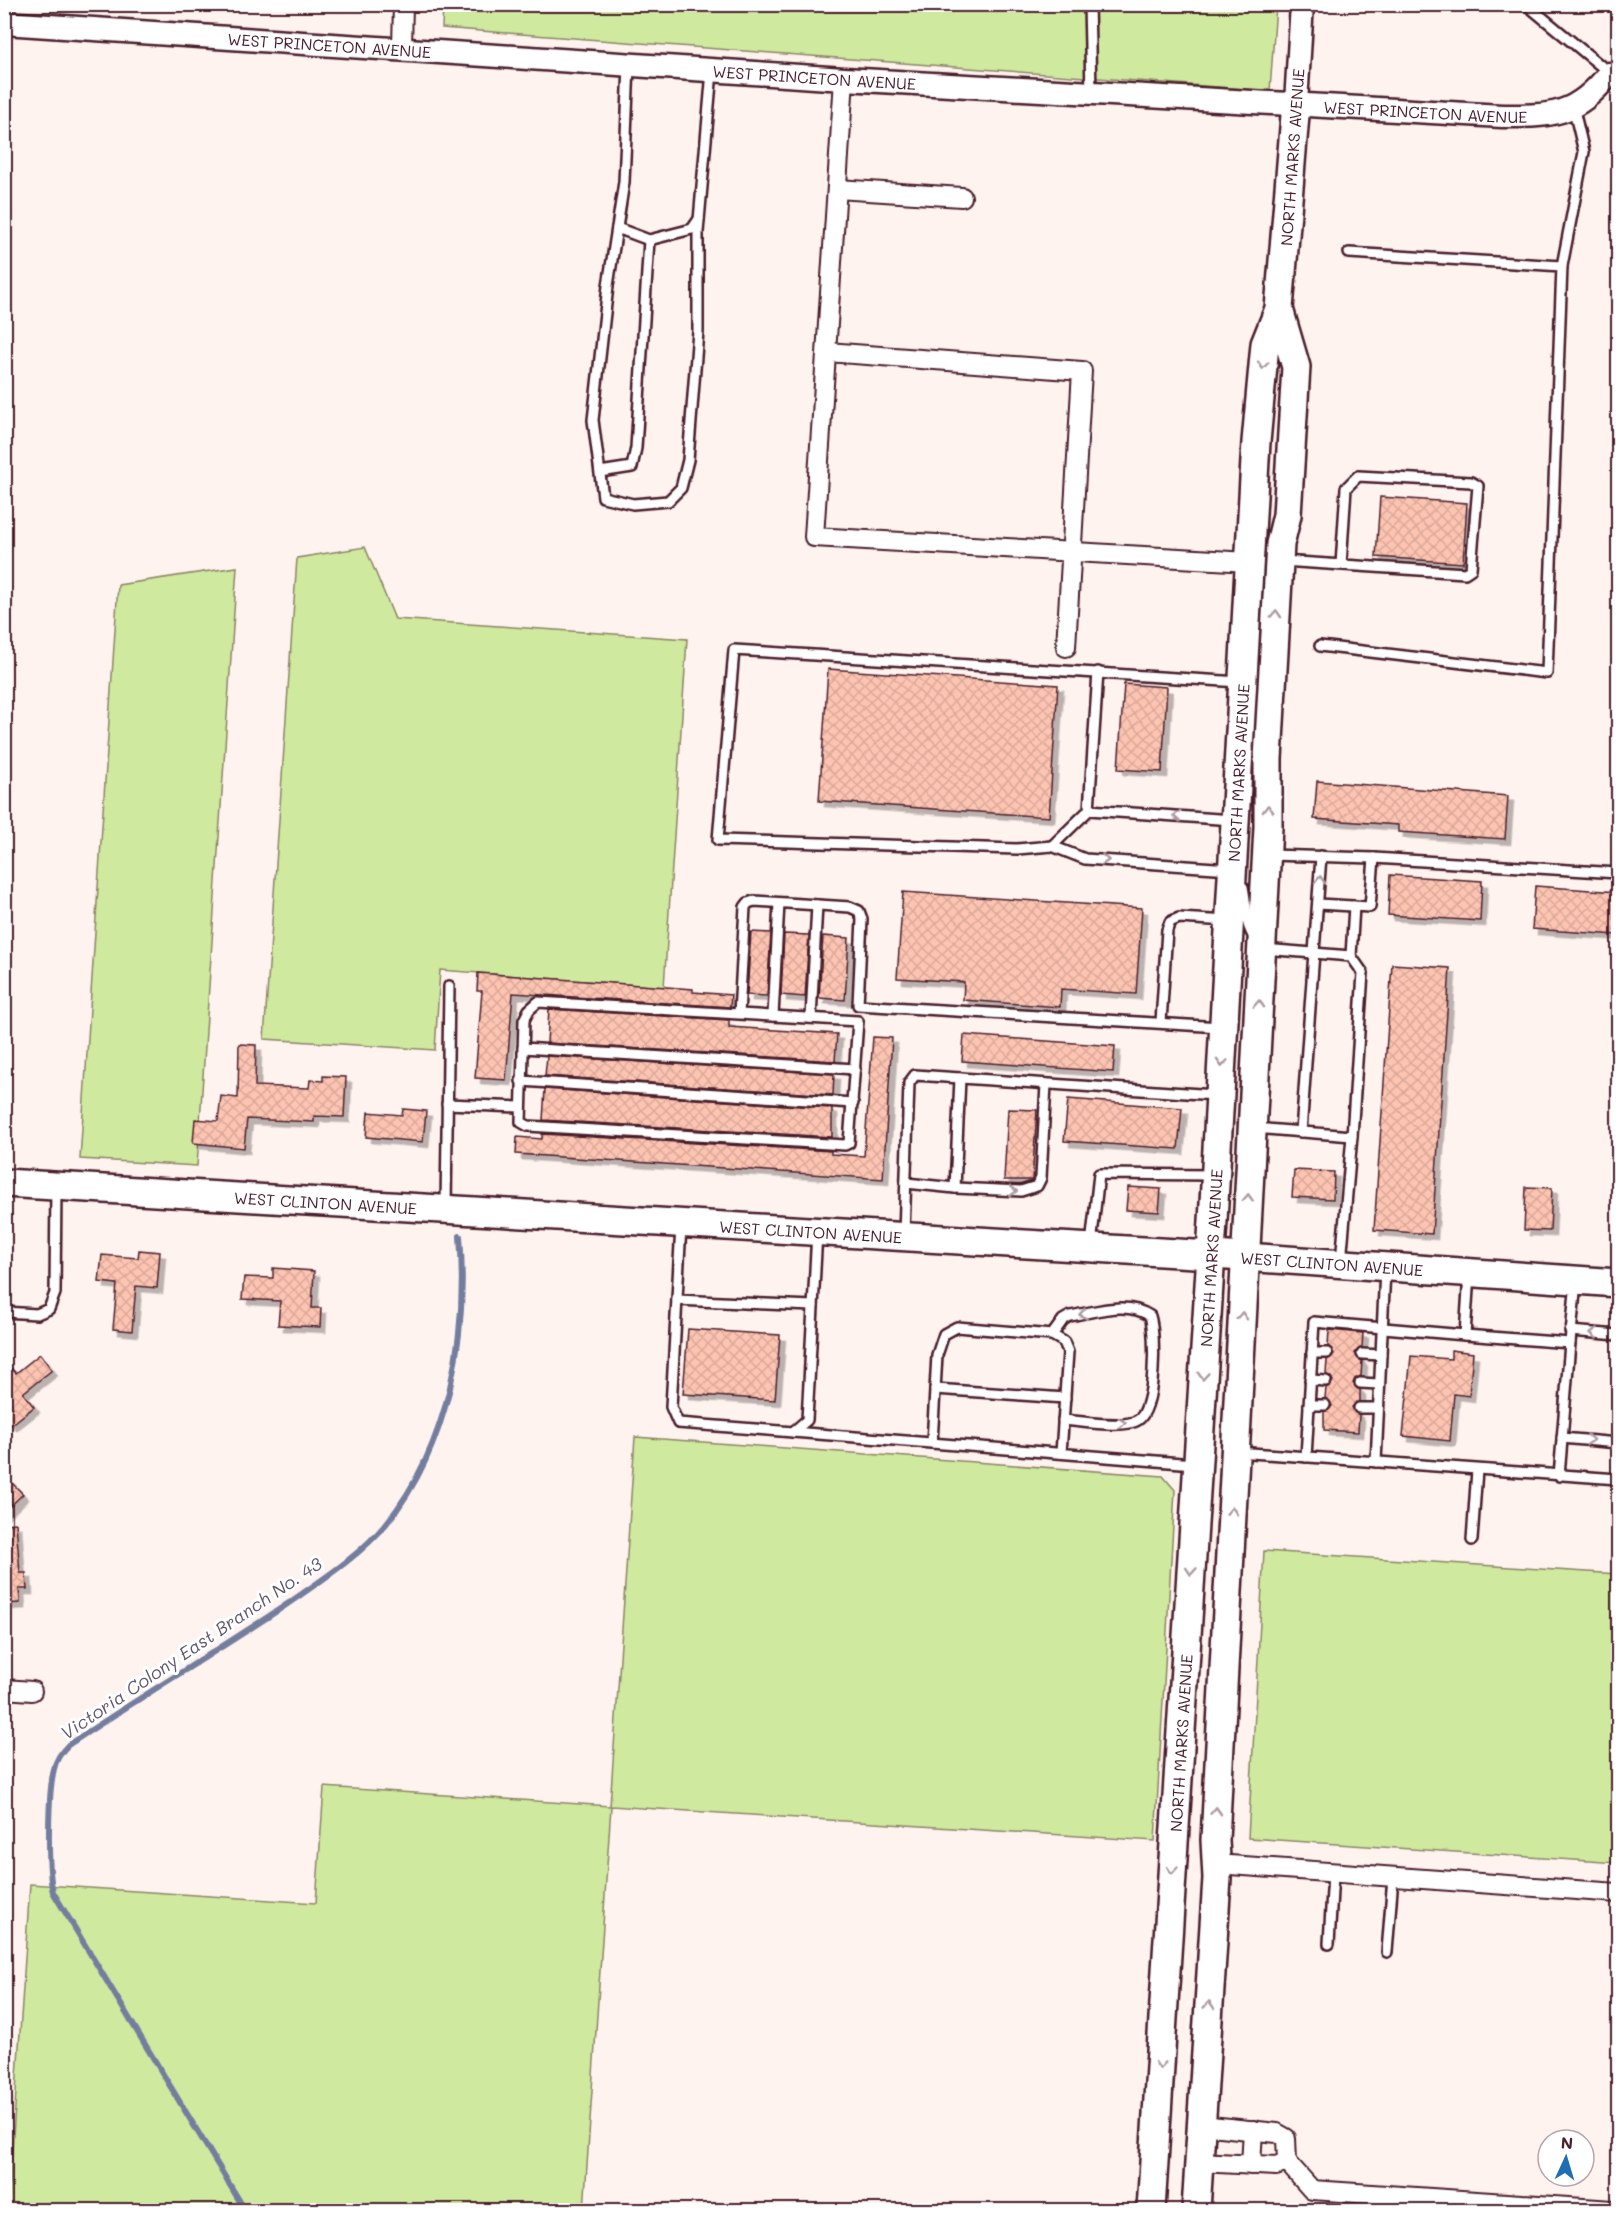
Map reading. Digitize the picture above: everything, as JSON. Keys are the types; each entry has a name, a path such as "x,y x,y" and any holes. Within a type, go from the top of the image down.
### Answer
{"main road":[{"name":"NORTH MARKS AVENUE","path":"1151,2211 1211,1255 1256,442 1265,344 1280,309 1296,103"},
{"name":"NORTH MARKS AVENUE","path":"1196,2211 1216,1864 1215,1840 1267,855 1268,759 1279,552 1287,514 1296,367 1280,309"},
{"path":"1256,442 1270,457 1272,504 1279,552"},
{"name":"WEST CLINTON AVENUE","path":"4,1183 1245,1257 1618,1283"}],"street":[{"path":"402,48 403,4"},
{"name":"NORTH MARKS AVENUE","path":"1296,103 1302,4"},
{"name":"WEST PRINCETON AVENUE","path":"4,23 844,79 1502,116 1542,116 1573,106 1614,77"},
{"path":"844,79 814,537 1249,562"},
{"path":"837,189 962,197"},
{"path":"827,352 1082,370 1066,647"},
{"path":"4,1689 32,1691"},
{"path":"1216,1864 1618,1893"},
{"path":"1201,2125 1277,2133 1286,2138 1287,2163 1312,2190 1613,2211"},
{"path":"1251,2165 1253,2130"},
{"path":"1199,2162 1276,2166 1287,2163"}],"lane":[{"path":"1089,4 1091,92"},
{"path":"1526,4 1614,77"},
{"path":"629,63 624,182 593,420 603,497 633,504 668,501 681,488 688,460 698,331 700,217 712,69"},
{"path":"1320,646 1547,673 1562,266 1584,152 1573,106"},
{"path":"617,228 649,240 692,229 700,217"},
{"path":"600,472 632,467 636,448 649,240"},
{"path":"1348,252 1562,266"},
{"path":"1279,552 1341,565 1465,573 1471,569 1478,486 1471,482 1358,477 1346,488 1341,565"},
{"path":"1243,682 734,650 718,840 1017,849 1052,846 1085,859 1232,869 1244,888 1244,914 1249,933 1262,949 1351,956"},
{"path":"1052,846 1089,810 1098,672"},
{"path":"1089,810 1235,820"},
{"path":"1267,855 1374,858 1618,873"},
{"path":"1301,1132 1321,856"},
{"path":"1318,904 1370,907 1374,858"},
{"path":"739,1014 745,907 748,903 754,901 850,907 859,911 862,919 858,1021 850,1139 845,1145 528,1126 521,1122 524,1020 538,1002 739,1014 773,1016 811,1018 858,1021"},
{"path":"773,1016 779,903"},
{"path":"811,1018 817,905"},
{"path":"1341,1263 1363,973 1351,956 1354,906"},
{"path":"1161,1022 1167,930 1170,922 1179,918 1230,921"},
{"path":"446,1210 449,986"},
{"path":"858,1005 1224,1027"},
{"path":"523,1048 855,1069"},
{"path":"903,1236 909,1083 915,1075 1220,1095"},
{"path":"955,1188 960,1078"},
{"path":"521,1081 853,1104"},
{"path":"906,1183 1021,1191 1037,1186 1041,1178 1046,1084"},
{"path":"447,1104 520,1107"},
{"path":"1252,1128 1352,1136"},
{"path":"1091,1248 1099,1174 1215,1175"},
{"path":"4,1312 37,1314 49,1309 55,1293 56,1187"},
{"path":"681,1223 671,1407 678,1423 1198,1464"},
{"path":"793,1432 807,1420 817,1231"},
{"path":"1376,1462 1386,1267"},
{"path":"1465,1335 1469,1273"},
{"path":"1559,1476 1576,1280"},
{"path":"677,1300 813,1306"},
{"path":"1052,1335 1063,1320 1070,1316 1127,1307 1140,1309 1150,1316 1154,1330 1151,1393 1146,1410 1138,1420 1125,1424 1063,1420"},
{"path":"1306,1457 1314,1322 1570,1342"},
{"path":"932,1443 937,1355 944,1334 957,1327 1052,1335 1064,1342 1068,1352 1061,1453"},
{"path":"1570,1331 1618,1335"},
{"path":"1312,1353 1328,1353"},
{"path":"1362,1354 1381,1355"},
{"path":"1310,1380 1326,1381"},
{"path":"1360,1383 1379,1384"},
{"path":"935,1389 1065,1398"},
{"path":"1309,1405 1325,1405"},
{"path":"1359,1408 1378,1408"},
{"path":"1562,1438 1618,1443"},
{"path":"1235,1451 1618,1479"},
{"path":"1472,1540 1477,1470"},
{"path":"1329,1944 1333,1872"},
{"path":"1387,1952 1393,1877"}],"green space":[{"path":"443,4 1276,5 1270,91 442,28"},
{"path":"365,547 395,619 687,639 664,987 440,970 435,1050 264,1039 297,558"},
{"path":"237,567 197,1166 80,1159 118,585"},
{"path":"635,1437 1163,1476 1175,1490 1155,1841 611,1806 584,2210 8,2210 30,1884 316,1903 324,1787 610,1806"},
{"path":"1264,1551 1618,1574 1618,1863 1248,1838"}],"building":[{"path":"1380,497 1467,503 1463,563 1376,557"},
{"path":"828,669 1058,685 1049,817 819,801"},
{"path":"1124,684 1167,687 1162,772 1118,769"},
{"path":"1317,781 1508,796 1505,839 1398,832 1398,825 1314,819"},
{"path":"1390,875 1482,881 1480,921 1388,915"},
{"path":"1535,886 1618,892 1618,935 1532,929"},
{"path":"903,892 1142,908 1136,994 1061,989 1060,1007 963,1000 964,982 897,978"},
{"path":"751,932 771,933 767,996 747,995"},
{"path":"784,934 809,935 805,997 781,995"},
{"path":"823,936 849,938 845,1000 819,998"},
{"path":"1392,964 1450,968 1432,1234 1374,1230"},
{"path":"478,973 693,989 693,992 731,995 730,1007 513,993 506,1080 475,1078 482,991 477,991"},
{"path":"549,1009 729,1020 729,1027 837,1034 835,1061 547,1043"},
{"path":"964,1035 1115,1046 1113,1072 962,1061"},
{"path":"873,1037 892,1038 883,1179 516,1154 517,1137 542,1139 542,1134 831,1151 831,1154 864,1156"},
{"path":"239,1044 256,1045 255,1086 309,1088 310,1080 323,1081 323,1076 346,1077 344,1117 314,1116 314,1122 247,1119 244,1148 193,1143 195,1119 218,1121 221,1096 238,1098"},
{"path":"547,1056 834,1074 833,1095 545,1076"},
{"path":"545,1089 832,1108 832,1137 543,1120"},
{"path":"1068,1099 1182,1108 1178,1149 1064,1141"},
{"path":"403,1109 426,1111 423,1142 366,1137 368,1112 402,1115"},
{"path":"1008,1109 1037,1110 1032,1180 1004,1180"},
{"path":"1294,1170 1334,1172 1333,1199 1292,1197"},
{"path":"1128,1187 1161,1189 1159,1212 1126,1210"},
{"path":"1526,1187 1552,1188 1550,1231 1524,1230"},
{"path":"139,1250 160,1252 157,1288 136,1286 132,1331 113,1329 117,1284 99,1282 102,1255 138,1258"},
{"path":"273,1268 314,1271 312,1308 321,1308 320,1327 278,1325 280,1301 242,1299 244,1277 273,1278"},
{"path":"688,1329 780,1335 775,1400 683,1394"},
{"path":"1329,1330 1363,1333 1362,1347 1355,1353 1362,1361 1361,1376 1353,1383 1360,1390 1360,1401 1352,1407 1359,1415 1358,1432 1324,1430 1324,1412 1332,1406 1325,1398 1326,1388 1333,1381 1326,1374 1327,1360 1334,1354 1328,1346"},
{"path":"1451,1350 1473,1353 1469,1396 1454,1394 1450,1441 1403,1436 1411,1356 1451,1359"},
{"path":"40,1354 52,1370 23,1393 34,1407 11,1425 4,1417 4,1362 16,1373"},
{"path":"4,1475 23,1494 4,1512"},
{"path":"16,1523 20,1573 26,1573 27,1589 19,1589 20,1603 4,1604 4,1524"}],"waterway":[{"name":"Victoria Colony East Branch No. 43","path":"245,2210 53,1892 49,1830 50,1795 54,1769 59,1756 68,1745 310,1589 363,1548 386,1524 408,1493 426,1460 440,1424 450,1388 461,1312 460,1236"}]}
